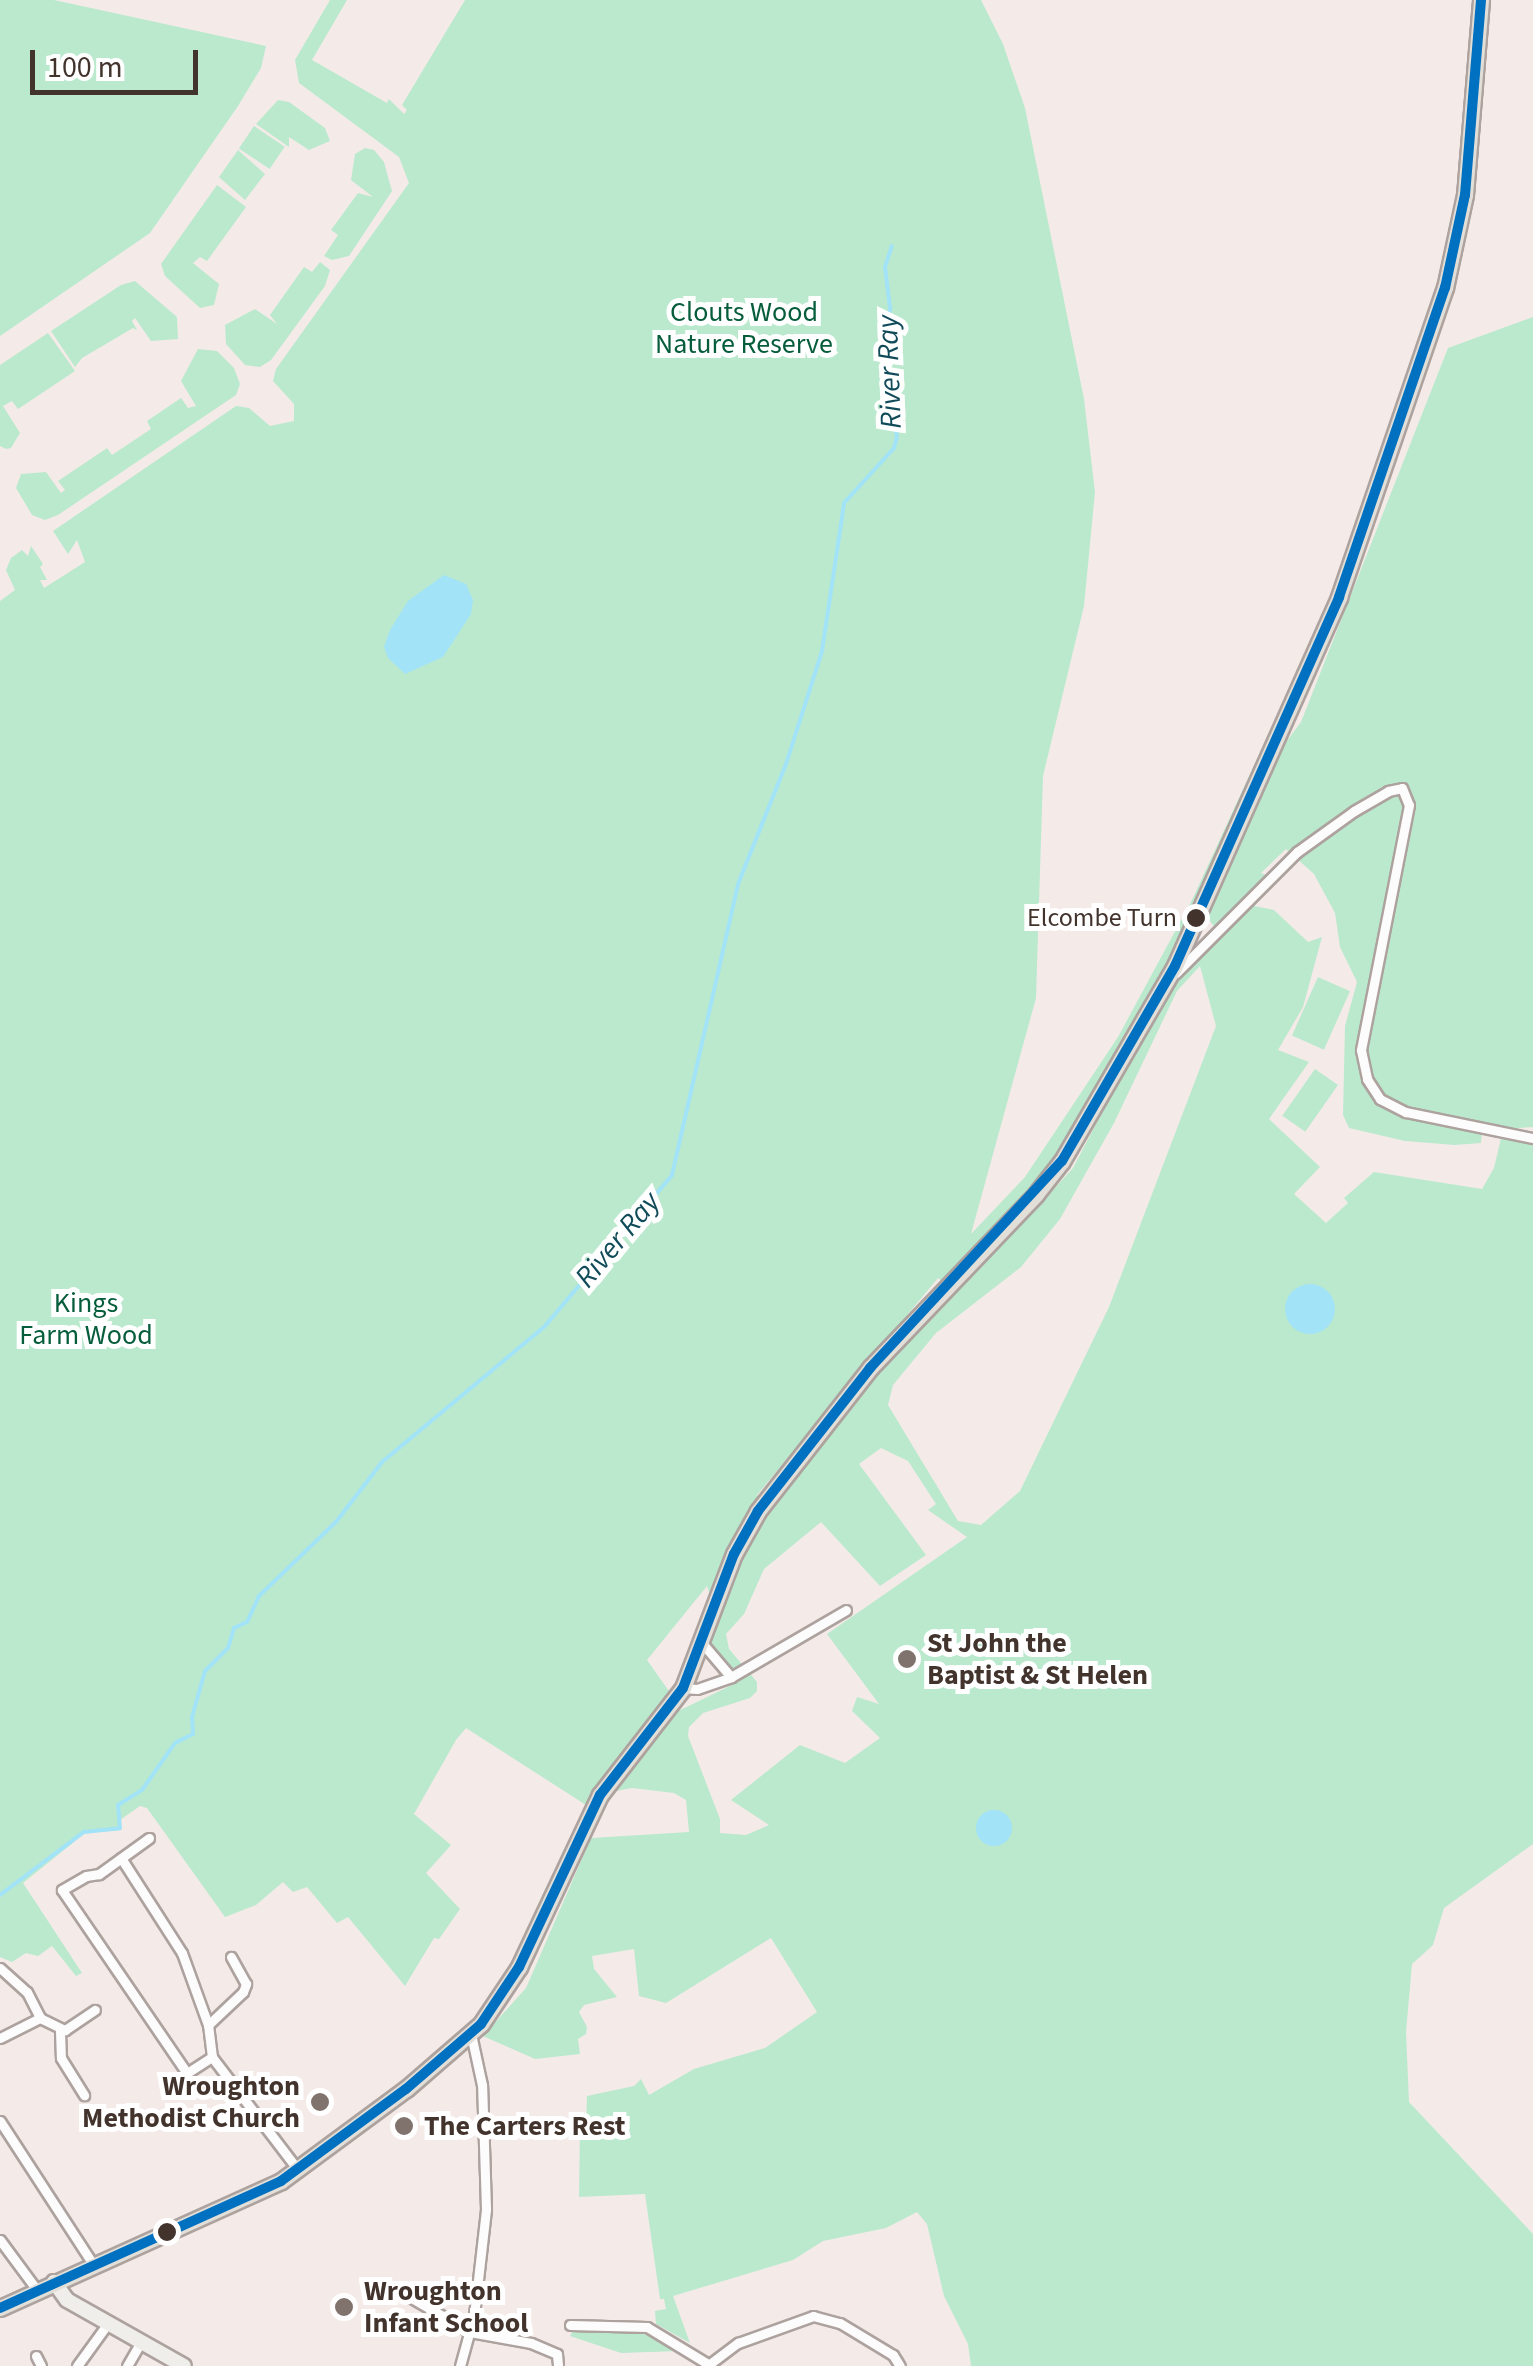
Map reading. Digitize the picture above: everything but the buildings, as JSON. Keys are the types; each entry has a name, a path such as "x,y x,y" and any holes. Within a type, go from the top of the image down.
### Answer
{"main road":[{"path":"0,2308 93,2264 210,2217 298,2170 474,2032 514,1978 589,1813 682,1688 744,1534 780,1479 870,1368 1036,1194 1083,1126 1165,985 1339,597 1445,288 1465,195 1481,0"},
{"path":"54,2282 67,2300 184,2366"}],"street":[{"path":"1165,985 1297,852 1365,804 1388,790 1402,788 1409,805 1361,1050 1366,1080 1380,1099 1406,1112 1533,1138"},
{"path":"1196,918 1216,932"},
{"path":"682,1688 697,1689 731,1677 846,1610"},
{"path":"702,1643 731,1677"},
{"path":"148,1838 121,1858 62,1890 186,2073 212,2057"},
{"path":"121,1858 182,1953 208,2025 212,2057 298,2170"},
{"path":"208,2025 243,1992 246,1984 231,1957"},
{"path":"0,1968 27,1992 40,2018 60,2031"},
{"path":"60,2031 96,2010"},
{"path":"0,2038 40,2018"},
{"path":"60,2031 58,2049 84,2095"},
{"path":"460,2366 470,2332 486,2196 474,2032"},
{"path":"0,2121 93,2264"},
{"path":"0,2240 37,2290"},
{"path":"398,2290 470,2332 532,2344 557,2354 558,2366"},
{"path":"570,2325 647,2327 708,2365 750,2338 812,2316 840,2323 892,2356 900,2366"},
{"path":"77,2366 108,2323"},
{"path":"126,2366 141,2342"}],"green space":[{"path":"0,0 54,0 266,46 261,68 238,106 150,233 0,336"},
{"path":"330,0 347,0 312,60 387,103 389,99 404,114 407,110 402,105 465,0 981,0 1003,44 1025,108 1084,399 1095,492 1084,606 1043,776 1036,998 971,1234 1025,1177 1118,1037 1192,900 1267,737 1272,742 1168,971 1057,1157 973,1252 942,1281 938,1278 757,1495 767,1508 865,1387 950,1292 1022,1224 1073,1168 1182,960 1214,926 1204,914 1280,750 1301,722 1448,348 1533,317 1533,1127 1482,1130 1481,1143 1455,1145 1405,1141 1349,1128 1343,1115 1345,1026 1357,982 1340,947 1335,913 1314,874 1286,849 1261,873 1278,880 1254,906 1274,910 1308,942 1322,937 1303,1007 1278,1050 1309,1062 1269,1119 1320,1167 1294,1194 1326,1223 1348,1203 1344,1198 1374,1172 1482,1189 1494,1168 1502,1134 1533,1138 1533,1844 1444,1908 1433,1945 1412,1964 1406,2032 1409,2102 1533,2234 1533,2366 971,2366 968,2344 944,2296 927,2224 917,2212 886,2228 823,2241 793,2260 673,2296 690,2343 656,2324 655,2311 666,2309 664,2299 660,2299 645,2194 579,2197 580,2126 586,2125 587,2096 634,2086 641,2079 649,2095 694,2069 765,2048 817,2012 771,1938 666,2003 639,1996 634,1949 592,1956 594,1969 617,1997 584,2005 579,2012 587,2027 586,2034 578,2039 580,2054 535,2059 483,2036 526,1988 591,1838 689,1832 686,1800 674,1793 632,1788 616,1791 616,1783 672,1714 732,1685 728,1665 709,1640 711,1598 707,1586 647,1660 671,1694 586,1805 466,1728 456,1740 414,1814 451,1845 426,1873 460,1909 439,1939 434,1938 405,1986 348,1917 337,1923 307,1887 293,1892 283,1882 256,1905 225,1917 147,1808 140,1806 120,1820 120,1830 85,1833 23,1883 82,1973 76,1976 52,1946 38,1956 26,1953 12,1962 0,1957 0,601 15,590 6,570 11,558 22,550 28,556 31,546 43,564 40,567 47,580 40,580 44,588 85,562 77,540 68,554 53,531 236,406 249,408 270,426 294,421 294,404 273,381 276,369 409,183 399,157 299,83 295,60","holes":["1200,966 1216,1026 1109,1307 1020,1491 981,1525 958,1521 888,1405 893,1385 936,1333 1021,1267 1060,1219 1114,1123 1177,991","881,1448 908,1461 936,1504 928,1510 967,1537 827,1634 879,1704 857,1697 852,1711 880,1738 845,1763 800,1745 731,1800 769,1825 746,1835 720,1833 720,1819 688,1736 689,1727 703,1713 750,1698 757,1691 757,1682 729,1649 726,1634 744,1614 764,1569 821,1522 880,1586 926,1555 859,1464"]},
{"path":"278,100 289,102 325,128 330,141 309,150 289,137 289,147 256,124"},
{"path":"254,126 285,147 270,169 239,148"},
{"path":"365,148 374,150 384,162 392,191 349,256 332,260 324,256 338,235 331,230 358,193 373,197 351,180 355,154"},
{"path":"238,150 265,174 245,200 219,177"},
{"path":"217,185 246,207 207,261 200,257 193,263 219,284 214,305 200,308 165,276 161,264"},
{"path":"320,262 330,270 325,286 271,360 260,367 245,365 226,344 225,325 255,309 277,324 270,315 304,267 312,272"},
{"path":"135,281 177,317 178,339 151,341 135,318 132,321 137,330 133,328 82,358 75,367 51,331 121,285"},
{"path":"48,333 75,371 18,409 12,401 3,406 20,433 11,448 6,449 0,446 0,365"},
{"path":"198,349 217,351 234,368 240,384 236,395 58,515 45,520 32,515 16,488 21,474 46,472 61,493 65,490 58,481 107,448 112,455 151,429 147,421 181,398 188,408 196,406 181,381"},
{"path":"1318,977 1350,991 1324,1050 1292,1035"},
{"path":"1315,1069 1338,1085 1305,1132 1282,1116"},
{"path":"573,2331 640,2332 678,2351 621,2353 570,2336"}],"water":[{"path":"444,575 466,584 473,600 471,614 443,657 405,674 388,658 384,647 390,630 408,601"},
{"path":"1310,1284 1327,1292 1335,1309 1327,1326 1310,1334 1293,1326 1285,1309 1293,1292"},
{"path":"994,1810 1006,1816 1012,1828 1006,1840 994,1846 982,1840 976,1828 982,1816"}],"waterway":[{"name":"River Ray","path":"0,1895 84,1832 120,1828 118,1805 142,1790 175,1743 193,1734 192,1717 205,1671 228,1648 234,1628 247,1622 259,1596 336,1522 382,1462 545,1326 672,1175 738,884 786,764 822,651 844,503 894,448 897,437 882,347 890,308 885,267 892,246"}],"transit line":[{"path":"0,2308 281,2181 406,2089 481,2024 519,1967 600,1795 683,1688 734,1554 758,1511 870,1368 1062,1161 1175,966 1339,597 1445,288 1465,195 1481,0"}],"place":[{"name":"Elcombe Turn","path":"1196,918"},
{"name":"St John the Baptist & St Helen","path":"907,1659"},
{"name":"Wroughton Methodist Church","path":"320,2102"},
{"name":"The Carters Rest","path":"404,2126"},
{"name":"Wroughton Infant School","path":"344,2307"}],"park label":[{"name":"Clouts Wood Nature Reserve","path":"744,328"},
{"name":"Kings Farm Wood","path":"86,1319"}]}
